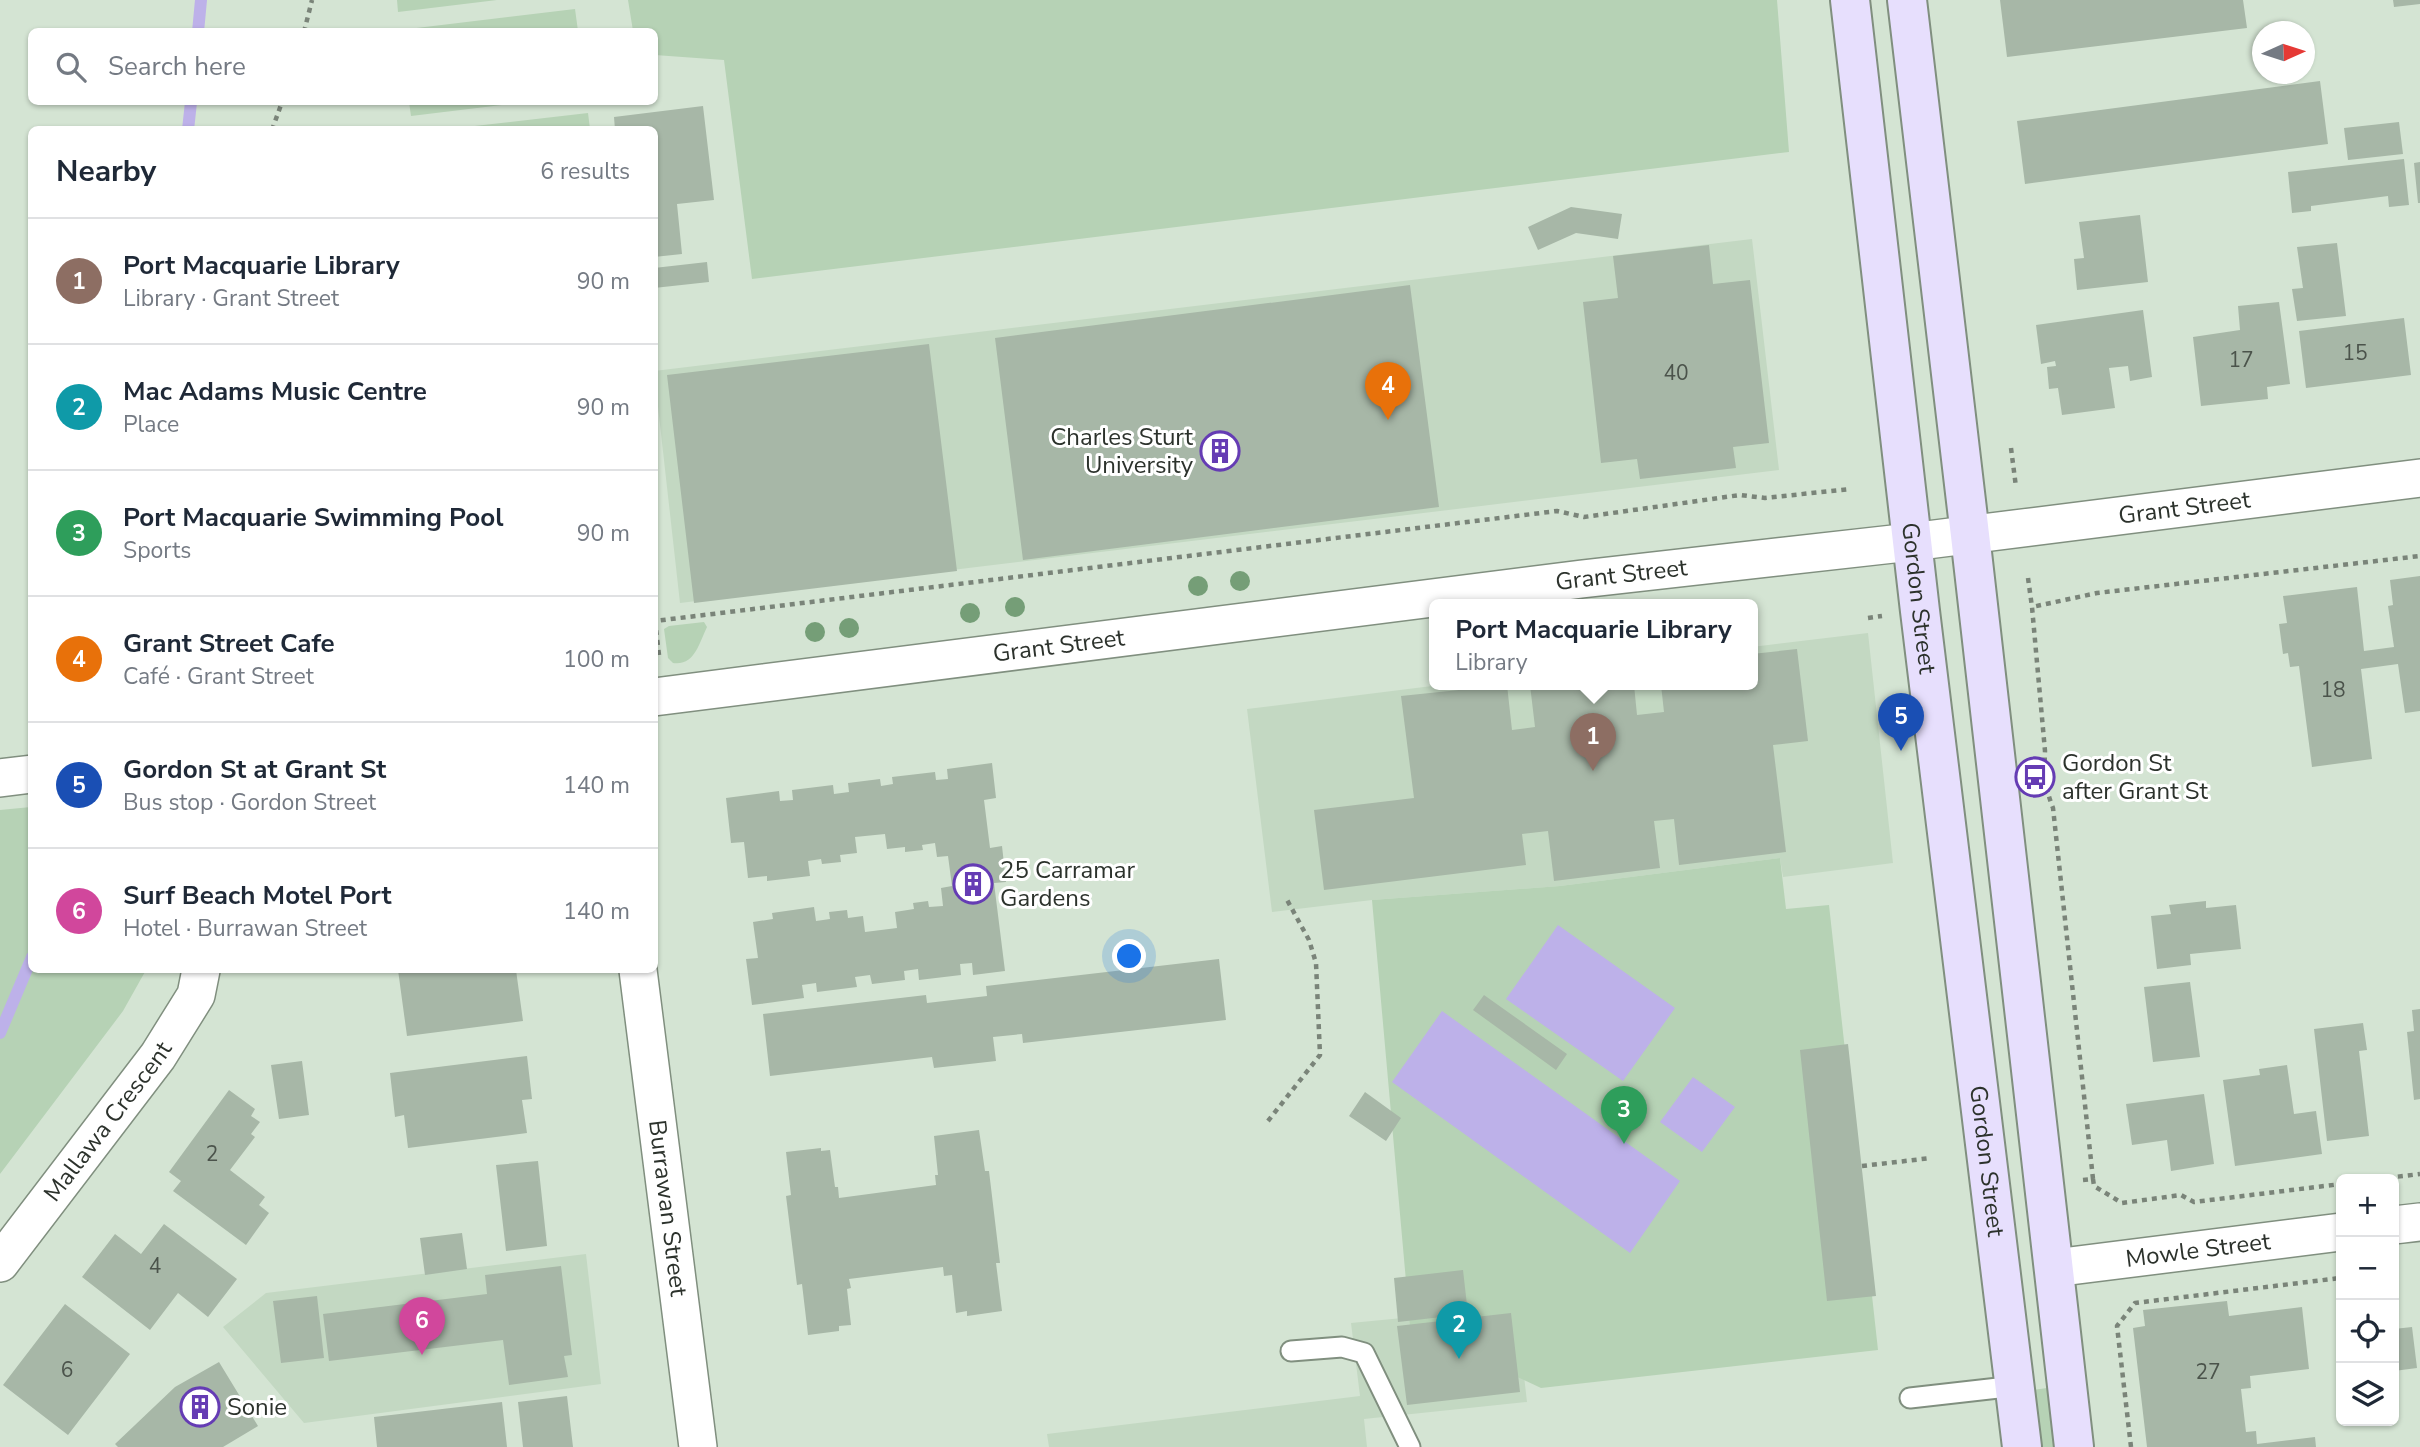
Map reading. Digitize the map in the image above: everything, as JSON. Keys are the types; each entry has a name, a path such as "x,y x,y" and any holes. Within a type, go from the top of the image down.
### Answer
{"main road":[{"name":"Gordon Street","path":"1850,0 1912,542 2022,1447"},
{"path":"1907,0 2074,1447"}],"street":[{"name":"Grant Street","path":"658,695 1569,580 1912,542 2420,478"},
{"name":"Mallawa Crescent","path":"0,1263 158,1056 196,995 200,973"},
{"name":"Burrawan Street","path":"638,973 698,1447"},
{"path":"2399,1224 2420,1222"},
{"name":"Mowle Street","path":"2054,1268 2336,1233"}],"lane":[{"path":"1291,1351 1342,1346 1364,1353 1410,1447"},
{"path":"1910,1398 2016,1386"}],"path":[{"path":"305,28 312,0"},
{"path":"273,126 281,105"},
{"path":"2011,448 2016,487"},
{"path":"658,621 1557,511 1584,517 1740,495 1765,498 1850,489"},
{"path":"2032,607 2097,593 2420,556"},
{"path":"2028,578 2045,751 2044,774 2046,791 2053,808 2094,1185 2122,1203 2181,1195 2194,1202 2336,1185"},
{"path":"2021,597 2030,596"},
{"path":"1867,618 1886,615"},
{"path":"658,646 659,655"},
{"path":"1268,1121 1320,1055 1316,963 1309,940 1286,898"},
{"path":"1862,1166 1931,1158"},
{"path":"2399,1176 2420,1174"},
{"path":"2072,1181 2093,1179"},
{"path":"2131,1447 2117,1326 2135,1303 2336,1278"}],"shaded area":[{"path":"397,0 497,0 398,12"},
{"path":"628,0 1777,0 1789,152 752,279 724,60 658,55 658,28 633,28"},
{"path":"575,9 578,28 417,28"},
{"path":"409,105 502,105 411,116"},
{"path":"588,113 590,126 474,126"},
{"path":"1752,239 1779,470 680,603 658,407 658,371"},
{"path":"704,622 707,627 695,652 686,661 673,663 668,658 664,629"},
{"path":"1868,633 1893,863 1783,877 1780,858 1560,886 1372,900 1272,912 1247,709 1429,686 1429,690 1758,690 1758,646"},
{"path":"28,807 28,973 144,973 123,1011 0,1174 0,810"},
{"path":"1780,858 1786,909 1829,905 1878,1350 1541,1388 1410,1326 1372,900 1560,886"},
{"path":"1558,925 1675,1008 1623,1081 1506,999"},
{"path":"1442,1011 1680,1181 1630,1253 1392,1082"},
{"path":"1693,1077 1735,1107 1702,1152 1660,1122"},
{"path":"586,1254 601,1384 304,1423 223,1327 266,1293"},
{"path":"1516,1307 1527,1402 1364,1419 1367,1447 1049,1447 1047,1434 1360,1396 1351,1323"},
{"path":"2047,1388 2054,1447 2040,1447 2033,1390"}],"building":[{"path":"2000,0 2243,0 2247,28 2007,57"},
{"path":"2393,0 2420,0 2420,4 2394,7"},
{"path":"2320,81 2328,144 2025,184 2017,121 2297,84 2315,84"},
{"path":"703,106 714,200 677,204 682,254 658,257 658,126 615,126 614,117"},
{"path":"2399,122 2403,154 2348,160 2344,128"},
{"path":"2404,159 2409,205 2389,207 2388,196 2311,206 2311,211 2292,213 2288,172"},
{"path":"2420,162 2420,203 2418,203 2414,163"},
{"path":"1571,207 1622,214 1618,239 1576,233 1538,250 1528,227"},
{"path":"2140,215 2148,282 2077,290 2074,259 2084,258 2079,222"},
{"path":"2337,243 2346,316 2297,321 2292,289 2303,288 2297,247"},
{"path":"1709,245 1713,284 1750,280 1769,443 1733,447 1736,468 1640,479 1637,459 1601,463 1583,302 1618,298 1613,256"},
{"path":"707,262 709,282 658,288 658,268"},
{"name":"Charles Sturt University","path":"1410,285 1439,507 1023,560 995,338"},
{"path":"2279,302 2290,384 2267,387 2268,399 2201,406 2193,337 2240,330 2238,306"},
{"path":"2143,310 2152,377 2130,381 2128,366 2109,368 2115,408 2062,415 2058,388 2049,389 2047,367 2056,366 2055,361 2041,364 2036,325"},
{"path":"2404,318 2411,375 2306,388 2299,331"},
{"path":"929,344 957,571 694,603 667,375"},
{"path":"2420,576 2420,711 2405,713 2398,664 2361,669 2372,759 2312,767 2299,666 2290,667 2288,653 2283,654 2279,624 2287,623 2283,596 2357,587 2364,651 2394,647 2388,606 2393,605 2390,580"},
{"path":"1797,649 1808,741 1773,745 1786,852 1679,865 1674,819 1654,821 1660,868 1554,881 1548,831 1522,834 1526,865 1324,890 1314,810 1414,798 1401,696 1459,690 1508,690 1512,730 1535,727 1531,690 1634,690 1637,715 1664,712 1662,690 1758,690 1758,653"},
{"name":"25 Carramar Gardens","path":"992,763 996,798 984,800 990,848 1002,846 1006,882 994,883 1005,971 973,975 972,963 960,964 961,975 919,980 918,969 904,971 905,980 872,984 870,975 855,977 857,987 817,992 816,983 802,985 804,998 752,1005 746,959 758,958 753,922 773,919 772,913 814,907 816,921 830,919 829,912 847,910 848,918 863,916 865,932 897,928 895,912 914,909 913,903 928,901 929,907 943,906 941,888 952,886 948,856 937,857 935,843 922,845 923,850 905,852 905,847 887,849 885,834 855,837 857,853 840,855 841,862 822,864 821,859 808,861 810,876 767,881 767,876 748,878 744,842 731,843 726,798 779,791 780,801 793,800 792,790 833,785 834,794 849,792 848,783 880,779 881,786 893,784 892,777 935,772 936,780 948,779 947,769"},
{"path":"2206,901 2206,908 2236,905 2241,949 2190,954 2191,965 2157,969 2151,916 2171,914 2169,905"},
{"path":"1219,959 1226,1020 1023,1043 1022,1034 993,1037 996,1061 934,1068 932,1057 770,1076 763,1014 926,995 927,1003 987,996 986,986"},
{"path":"398,973 516,973 523,1021 407,1036"},
{"path":"2190,982 2200,1057 2153,1062 2144,987"},
{"path":"1484,995 1567,1054 1556,1070 1473,1010"},
{"path":"2420,1009 2420,1099 2414,1100 2407,1032 2414,1031 2412,1010"},
{"path":"2363,1023 2367,1050 2359,1051 2369,1136 2327,1141 2314,1029"},
{"path":"1848,1044 1876,1296 1827,1301 1800,1050"},
{"path":"527,1056 532,1099 522,1100 527,1133 408,1148 404,1115 395,1117 390,1073"},
{"path":"302,1061 309,1115 279,1119 271,1065"},
{"path":"2287,1065 2294,1114 2316,1111 2322,1154 2235,1166 2223,1080 2260,1075 2259,1069"},
{"path":"229,1090 255,1109 251,1116 260,1122 251,1134 255,1137 230,1170 265,1197 259,1205 269,1213 246,1245 173,1191 181,1181 169,1172"},
{"path":"1365,1092 1401,1118 1386,1141 1349,1116"},
{"path":"2204,1094 2214,1164 2171,1171 2167,1140 2132,1145 2126,1104"},
{"path":"979,1130 985,1171 989,1171 1000,1263 996,1263 1002,1311 967,1316 967,1311 956,1313 952,1275 944,1276 943,1267 849,1279 851,1288 847,1289 851,1325 839,1326 839,1331 808,1335 802,1284 797,1285 786,1196 791,1195 786,1152 821,1148 821,1151 830,1150 839,1198 936,1185 935,1175 938,1175 934,1136"},
{"path":"538,1161 547,1246 506,1251 496,1165"},
{"path":"164,1224 237,1279 208,1317 178,1293 150,1330 82,1277 115,1234 141,1254"},
{"path":"462,1233 467,1269 425,1275 420,1238"},
{"path":"561,1266 572,1355 564,1356 568,1377 509,1385 503,1340 329,1361 323,1314 487,1294 485,1275"},
{"path":"1463,1270 1468,1314 1398,1322 1394,1278"},
{"path":"317,1296 324,1358 281,1363 273,1301"},
{"path":"2227,1301 2229,1316 2302,1307 2309,1369 2250,1376 2251,1388 2241,1389 2246,1432 2256,1431 2257,1444 2315,1437 2316,1447 2147,1447 2133,1328 2145,1326 2143,1310"},
{"path":"65,1304 130,1354 68,1435 3,1385"},
{"path":"1511,1313 1520,1392 1407,1405 1397,1326"},
{"path":"2412,1327 2417,1368 2399,1370 2399,1328"},
{"name":"Sonie","path":"219,1362 258,1426 223,1447 118,1447 115,1444 175,1387"},
{"path":"567,1396 573,1447 523,1447 518,1402"},
{"path":"502,1402 507,1447 377,1447 374,1417"}],"waterway":[{"path":"198,28 201,0"},
{"path":"188,126 191,105"},
{"path":"0,1033 28,966"}],"place":[{"name":"Grant Street Cafe","path":"1388,420"},
{"name":"Charles Sturt University","path":"1220,451"},
{"name":"Gordon St at Grant St","path":"1901,751"},
{"name":"Port Macquarie Library","path":"1593,771"},
{"name":"Gordon St after Grant St","path":"2035,777"},
{"name":"25 Carramar Gardens","path":"973,884"},
{"name":"Port Macquarie Swimming Pool","path":"1624,1144"},
{"name":"Surf Beach Motel Port","path":"422,1355"},
{"name":"Mac Adams Music Centre","path":"1459,1359"},
{"name":"Sonie","path":"200,1407"}]}
